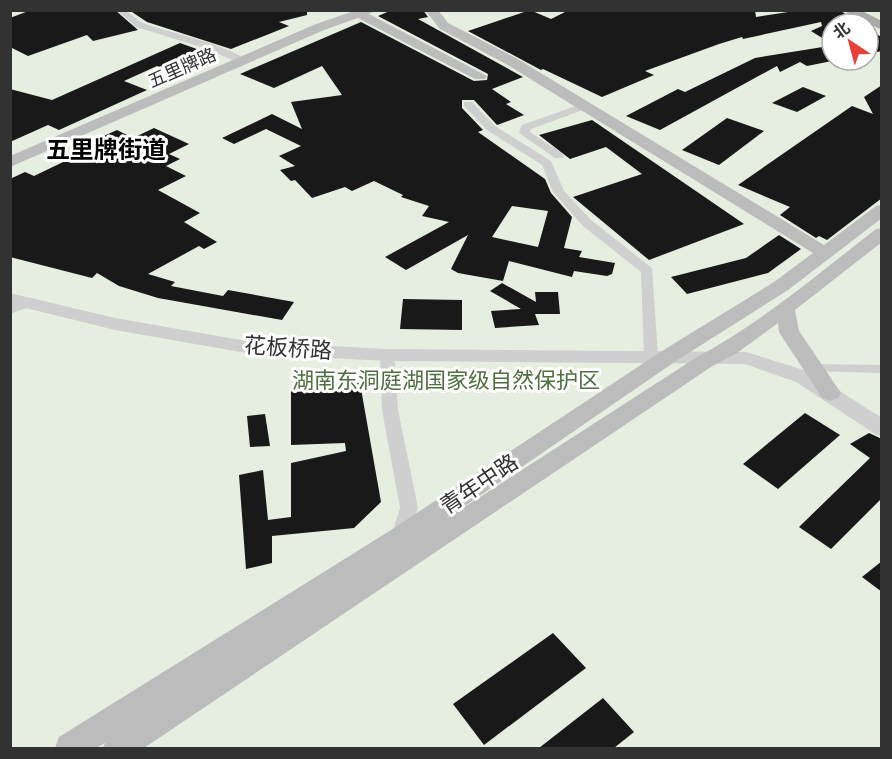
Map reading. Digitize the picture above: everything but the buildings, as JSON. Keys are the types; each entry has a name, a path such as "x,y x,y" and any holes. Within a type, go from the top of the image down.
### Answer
{"main road":[{"path":"429,10 444,26 511,61 825,253"},
{"path":"848,10 882,24"},
{"path":"858,10 882,24"},
{"name":"五里牌路","path":"10,156 320,27 363,12"},
{"path":"363,12 480,76"},
{"name":"五里牌路","path":"10,162 240,60"},
{"name":"青年中路","path":"70,748 400,537 660,356 781,286 882,210"},
{"name":"青年中路","path":"118,748 730,348 882,233"},
{"path":"785,308 789,332 830,393"}],"street":[{"path":"121,10 138,25 204,45 240,60"},
{"path":"468,104 491,128 548,163 559,192 587,222 647,270 660,356"},
{"path":"559,156 524,133 526,127 584,106"},
{"name":"花板桥路","path":"16,304 252,348 387,355 746,358 803,377 882,429"},
{"path":"387,355 390,410 409,508 400,537"},
{"path":"814,368 882,369"}],"green space":[{"name":"湖南东洞庭湖国家级自然保护区","path":"11,11 881,11 881,748 11,748"}],"district":[{"name":"五里牌街道","path":"106,149"}]}
